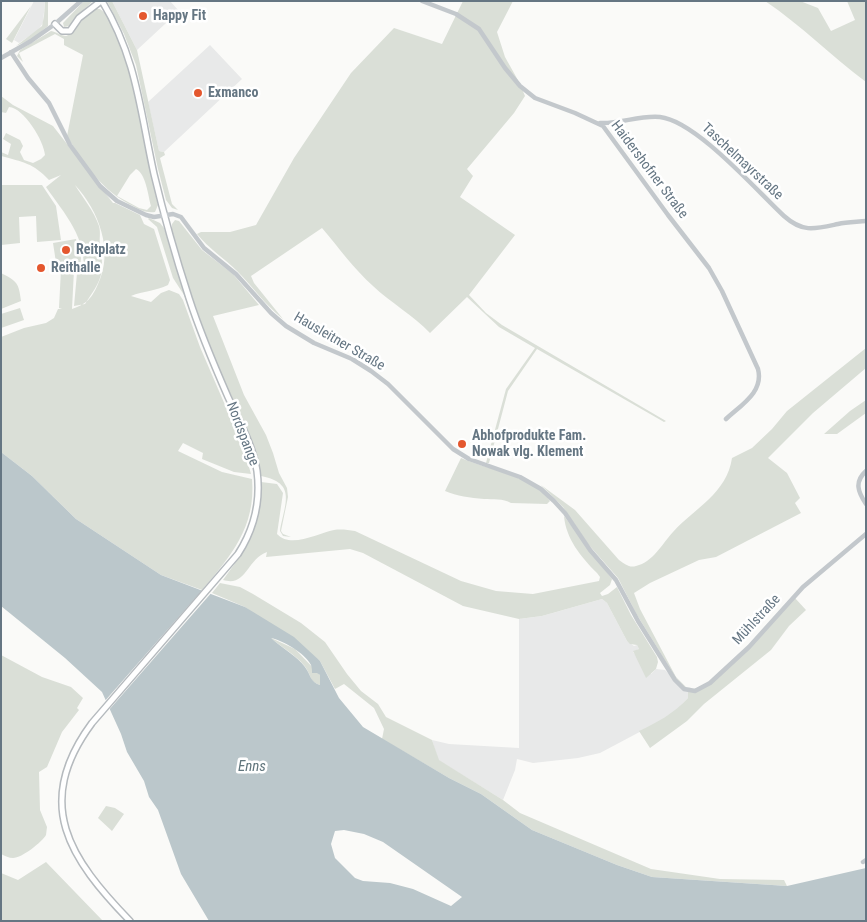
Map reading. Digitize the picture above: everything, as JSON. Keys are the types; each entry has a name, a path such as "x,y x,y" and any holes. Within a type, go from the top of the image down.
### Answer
{"main road":[{"path":"55,24 62,31 70,31 79,18 102,1"},
{"name":"Nordspange","path":"102,1 119,33 132,68 164,215 195,316 214,366 250,446 256,470 258,492 253,524 241,550 221,576 92,723 76,746 67,769 62,792 65,824 72,847 87,872 130,921"}],"street":[{"path":"1,58 32,41 81,1"},
{"name":"Haidershofner Straße","path":"422,1 456,14 479,28 505,68 520,86 534,98 600,123 709,268 722,291 758,369 760,379 755,392 726,419"},
{"name":"Hausleitner Straße","path":"11,52 49,104 70,145 100,186 117,201 146,215 154,217 176,214 184,219 204,248 236,274 271,313 286,326 314,343 352,359 380,378 453,449 469,459 520,477 546,494 565,513 590,550 616,580 638,621 666,665"},
{"name":"Taschelmayrstraße","path":"600,123 614,123 651,117 662,117 676,121 699,136 784,216 797,225 813,230 844,223 866,221"},
{"path":"866,471 860,478 857,488 866,504"},
{"name":"Mühlstraße","path":"666,665 684,688 695,691 706,686 761,635 803,587 866,534"}],"shaded area":[{"path":"34,1 45,1 43,23 38,30 19,43 14,40"},
{"path":"45,1 48,1 48,26 32,39 16,46 42,26"},
{"path":"84,1 93,1 76,17 70,26 64,27 63,23"},
{"path":"107,1 112,1 137,50 159,151 164,152 165,155 160,158 172,204 178,210 172,208 166,200 136,65 124,34"},
{"name":"Happy Fit","path":"112,1 170,1 179,11 137,50"},
{"path":"463,1 513,1 497,32 505,57 525,96 514,113 467,169 473,176 460,197 515,235 469,295 486,313 502,325 666,421 664,422 537,349 508,391 489,463 486,463 506,389 535,348 499,327 467,297 430,333 366,279 322,228 251,276 254,283 283,319 270,308 237,271 197,234 201,232 230,232 256,225 294,158 351,73 394,28 442,44"},
{"path":"765,1 800,1 818,8 831,31 855,20 847,1 866,1 866,82 791,20"},
{"path":"31,6 12,43 6,39"},
{"path":"95,9 100,9 105,13 126,57 139,106 158,205 155,212 141,210 122,200 112,193 87,167 67,136 83,55 64,45 64,39 55,34 19,53 23,62 17,56 20,50 51,31 64,36 68,35","holes":["136,169 146,185 151,206 147,210 139,208 117,196 130,175"]},
{"name":"Exmanco","path":"210,45 242,79 164,152 159,151 148,102"},
{"path":"1,96 13,105 53,126 113,203 140,215 144,224 154,229 170,280 168,285 131,296 151,302 161,293 169,290 179,294 244,449 251,474 234,472 202,459 203,453 183,443 178,451 222,472 252,479 250,512 246,526 232,553 202,590 161,575 76,519 32,476 1,452 1,337 24,328 46,323 54,318 58,309 62,309 59,308 61,269 57,269 53,243 76,239 81,258 80,269 65,269 74,270 72,309 82,304 74,306 77,273 83,273 84,261 82,249 73,227 46,187 61,175 49,180 33,167 1,156 1,152 8,155 11,144 3,139 6,133 20,140 23,146 20,152 24,160 33,163 45,155 37,134 21,113 9,107 6,113 1,112","holes":["75,185 84,195 97,219 104,245 103,271 96,289 87,301 95,289 102,271 100,231 94,215"]},
{"path":"1,185 42,185 56,206 61,240 37,242 36,216 19,217 20,243 1,245"},
{"path":"149,218 160,223 164,228 196,326 247,445 255,475 247,448 204,348 184,295 173,278 157,227"},
{"path":"175,220 179,221 202,250 233,274 259,305 213,316 244,395 266,435 279,473 287,488 288,497 281,531 283,534 291,537 283,536 280,531 286,503 284,489 272,479 261,476 248,432 204,330 172,230 172,224"},
{"path":"1,273 16,283 21,301 1,309"},
{"path":"20,308 24,320 1,328 1,314"},
{"path":"866,348 866,368 813,413 768,458 787,473 800,498 795,503 801,513 716,557 699,560 650,583 634,593 640,609 676,677 686,687 696,689 684,687 676,678 637,615 618,578 588,544 563,507 541,485 575,510 619,560 631,566 642,564 652,557 673,532 717,490 724,481 732,458 752,448 787,411"},
{"path":"866,400 866,413 837,434 824,434 850,411"},
{"path":"461,458 522,480 543,493 550,501 547,504 511,503 501,500 464,497 445,491"},
{"path":"261,482 277,484 283,493 277,534 283,538 297,540 334,530 355,531 461,581 496,591 533,594 599,581 600,577 580,554 571,540 564,516 612,579 610,585 600,593 602,596 617,587 631,615 657,657 656,669 646,678 633,651 639,649 637,645 630,644 627,641 607,603 602,599 542,616 519,619 463,606 363,553 350,549 266,557 267,552 260,556 237,580 223,580 243,552 253,532 259,509"},
{"path":"220,583 240,587 301,623 325,642 347,674 361,691 378,704 386,717 432,740 439,760 503,800 520,813 651,869 720,879 784,880 787,886 652,877 617,865 532,830 481,794 449,778 382,739 384,729 374,708 344,684 335,689 320,661 245,607 212,593"},
{"path":"795,598 806,610 789,626 771,650 704,704 687,721 650,748 639,731 677,709 688,698 688,692 715,679"},
{"path":"602,599 607,603 627,641 634,646 637,645 639,649 633,652 651,674 656,669 665,670 688,692 688,698 678,709 666,718 600,753 578,758 533,763 517,759 515,770 503,800 438,760 432,740 449,744 519,748 519,619 542,616"},
{"path":"269,637 295,649 320,675 320,685 312,680 306,668 299,660"},
{"path":"1,655 42,677 71,687 83,698 77,708 79,710 62,732 47,767 39,772 40,810 47,827 46,835 31,849 13,858 1,854"},
{"path":"106,806 115,808 124,814 112,831 98,818"},
{"path":"46,862 103,921 1,921 1,873 18,880"}],"water":[{"name":"Enns","path":"1,452 32,476 76,519 161,575 245,607 294,637 320,661 339,698 363,727 449,778 481,794 532,830 617,865 652,877 787,886 866,868 866,921 209,921 181,874 158,810 149,797 144,781 127,752 102,692 65,658 1,606","holes":["271,638 287,644 304,656 311,665 312,673 320,675 320,685 312,680 298,659","344,830 364,834 383,842 462,897 451,906 413,889 390,883 363,881 355,878 335,858 331,844 335,831"]}],"pier":[{"path":"204,588 213,591 108,711 104,702"}],"place":[{"name":"Happy Fit","path":"143,16"},
{"name":"Exmanco","path":"198,93"},
{"name":"Reitplatz","path":"66,250"},
{"name":"Reithalle","path":"41,268"},
{"name":"Abhofprodukte Fam. Nowak vlg. Klement","path":"462,444"}]}
